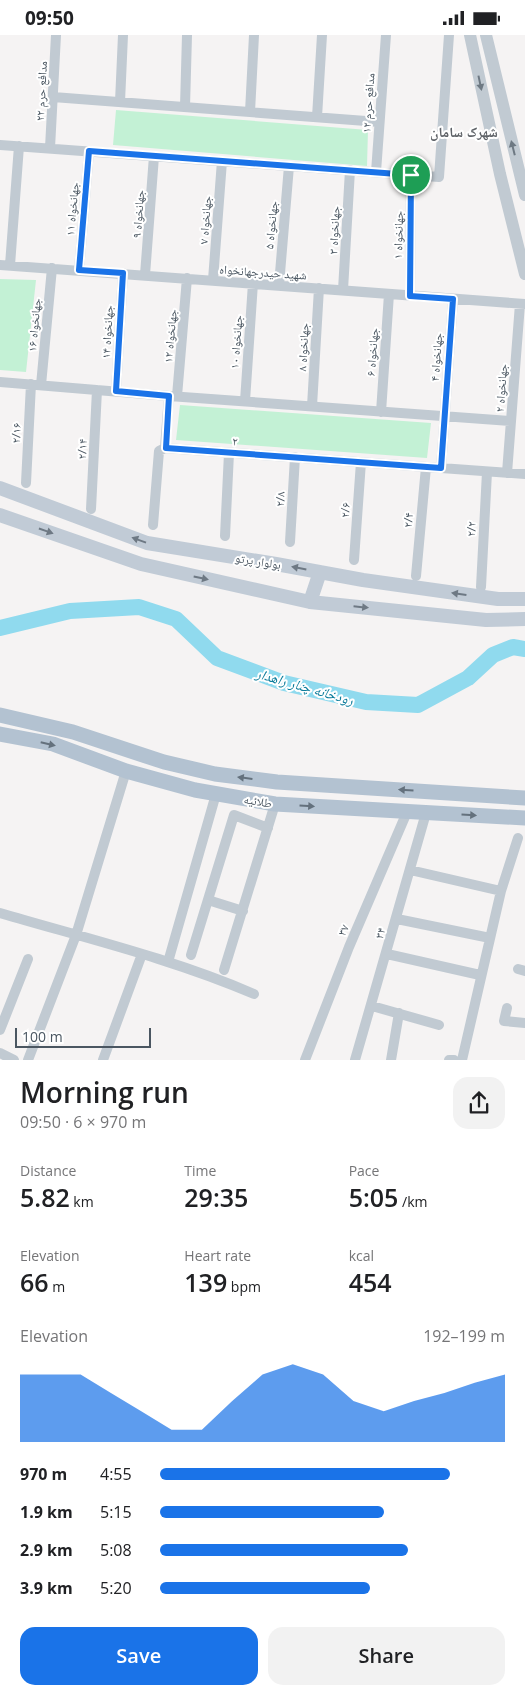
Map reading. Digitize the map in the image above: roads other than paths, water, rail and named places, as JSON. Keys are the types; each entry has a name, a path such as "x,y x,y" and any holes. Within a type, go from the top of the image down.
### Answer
{"main road":[{"name":"بولوار پرتو","path":"0,488 147,543 489,598 525,599"},
{"path":"0,515 141,564 310,602 486,620 525,619"},
{"path":"310,602 320,572"},
{"name":"طلائیه","path":"0,715 73,732 164,762 215,774 277,782 525,798"},
{"name":"طلائیه","path":"0,734 53,744 126,771 195,790 275,804 525,818"}],"street":[{"name":"مدافع حرم ۲۲","path":"50,148 56,35"},
{"path":"120,102 123,35"},
{"path":"185,107 187,35"},
{"path":"250,112 254,35"},
{"path":"317,117 322,35"},
{"name":"مدافع حرم ۱۲","path":"376,172 386,35"},
{"path":"0,145 439,177 449,35"},
{"path":"470,35 500,173 525,274"},
{"path":"486,35 521,170 525,195"},
{"path":"53,97 380,122"},
{"path":"5,265 19,146"},
{"name":"جهانخواه ۱۱","path":"79,270 89,151"},
{"name":"جهانخواه ۹","path":"146,275 154,156"},
{"name":"جهانخواه ۷","path":"213,280 222,161"},
{"name":"جهانخواه ۵","path":"279,285 288,166"},
{"name":"جهانخواه ۳","path":"343,290 350,170"},
{"path":"500,173 521,170"},
{"name":"جهانخواه ۱","path":"410,296 411,175"},
{"name":"شهید حیدرجهانخواه","path":"5,265 522,304"},
{"name":"جهانخواه ۱۶","path":"36,385 52,268"},
{"name":"جهانخواه ۱۴","path":"116,391 123,273"},
{"name":"جهانخواه ۱۲","path":"173,396 187,278"},
{"name":"جهانخواه ۱۰","path":"245,401 253,283"},
{"name":"جهانخواه ۸","path":"312,406 319,288"},
{"name":"جهانخواه ۶","path":"381,412 389,294"},
{"name":"جهانخواه ۴","path":"441,468 453,299"},
{"name":"جهانخواه ۲","path":"507,473 510,421 522,304"},
{"path":"0,382 510,421"},
{"name":"۲/۱۶","path":"26,483 36,385"},
{"name":"۲/۱۴","path":"91,509 97,390"},
{"path":"153,525 159,451 166,448 173,396"},
{"name":"۲","path":"166,448 525,474"},
{"path":"224,536 229,453"},
{"name":"۲/۸","path":"290,542 295,457"},
{"name":"۲/۶","path":"354,560 361,462"},
{"name":"۲/۴","path":"416,576 426,467"},
{"name":"۲/۲","path":"480,587 487,472"},
{"path":"28,1060 76,935 126,771"},
{"path":"168,962 216,794"},
{"path":"224,971 275,804"},
{"name":"۳۷","path":"305,1060 349,947 407,812"},
{"name":"۳۴","path":"355,1060 426,813"},
{"path":"191,955 234,815 268,828"},
{"path":"462,1060 480,975 501,891 518,838"},
{"path":"410,870 501,891"},
{"path":"208,900 243,911"},
{"path":"0,913 168,962 220,979 254,994"},
{"path":"397,919 490,938"},
{"path":"387,954 480,975"},
{"path":"103,1060 142,955"},
{"path":"0,1030 28,959"},
{"path":"372,1006 439,1025"},
{"path":"506,1008 504,1021 525,1023"},
{"path":"391,1060 399,1013"},
{"path":"0,1053 14,1060"}],"waterway":[{"name":"رودخانه چنار راهدار","path":"0,628 70,611 139,607 176,619 217,658 284,683 366,702 418,705 468,678 493,655 513,647 525,649"}],"district":[{"name":"شهرک سامان","path":"464,131"}]}
